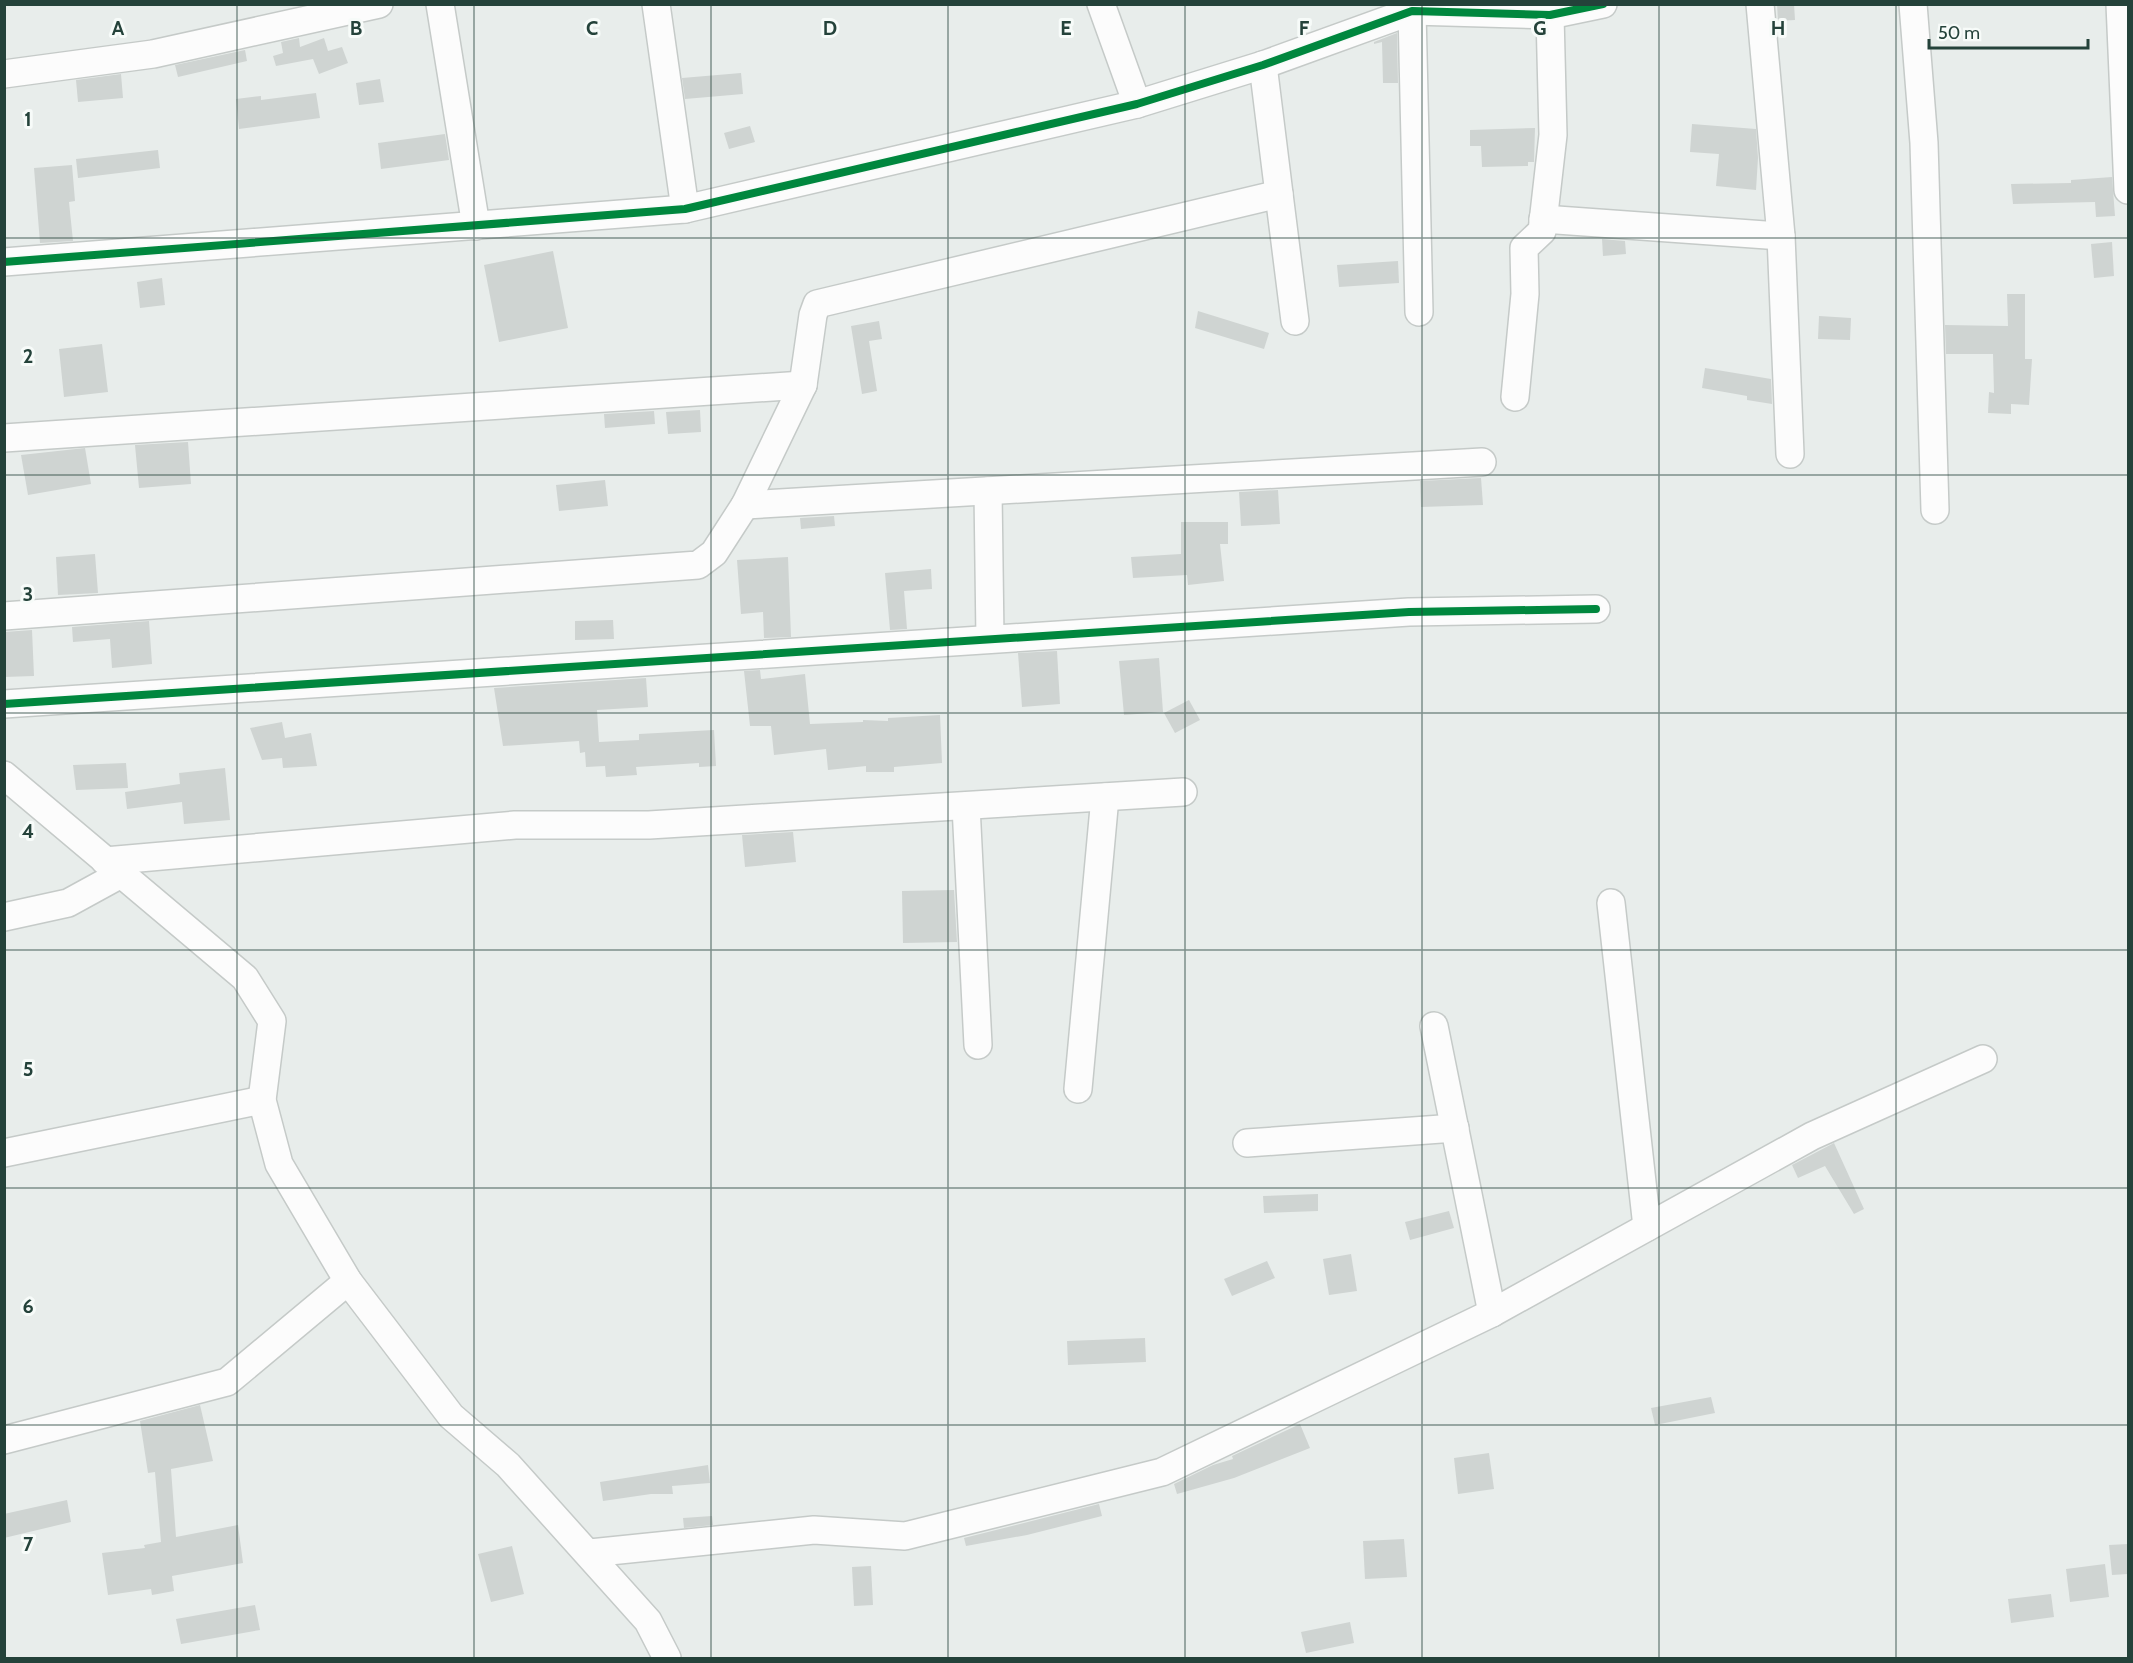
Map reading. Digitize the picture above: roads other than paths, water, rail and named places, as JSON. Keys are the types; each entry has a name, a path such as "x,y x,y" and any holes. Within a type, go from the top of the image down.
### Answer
{"street":[{"path":"4,74 153,54 379,4"},
{"path":"440,4 476,226"},
{"path":"656,4 686,209"},
{"path":"1101,4 1137,104"},
{"path":"4,262 686,209 1137,104 1263,65 1412,11 1550,15 1603,4"},
{"path":"1760,4 1781,236 1790,454"},
{"path":"1913,4 1924,143 1935,510"},
{"path":"2120,4 2128,190"},
{"path":"1412,11 1419,312"},
{"path":"1515,397 1525,294 1524,248 1542,231 1553,135 1550,15"},
{"path":"1263,65 1294,321"},
{"path":"4,616 698,565 714,553 745,505 803,385 813,315 817,304 1279,194"},
{"path":"1543,219 1781,236"},
{"path":"4,438 803,385"},
{"path":"745,505 1482,462"},
{"path":"988,491 990,639"},
{"path":"4,704 1408,612 1596,609"},
{"path":"4,775 245,978 272,1021 262,1100 279,1164 348,1281 451,1416 508,1465 590,1553 648,1621 667,1659"},
{"path":"4,917 68,903 113,867 515,825 649,825 1183,792"},
{"path":"1078,1089 1105,797"},
{"path":"966,806 978,1045"},
{"path":"1611,903 1647,1227"},
{"path":"1434,1026 1492,1313"},
{"path":"590,1553 814,1530 905,1536 1162,1472 1492,1313 1812,1136 1983,1059"},
{"path":"4,1153 262,1100"},
{"path":"1247,1143 1455,1128"},
{"path":"4,1440 227,1382 348,1281"}]}
